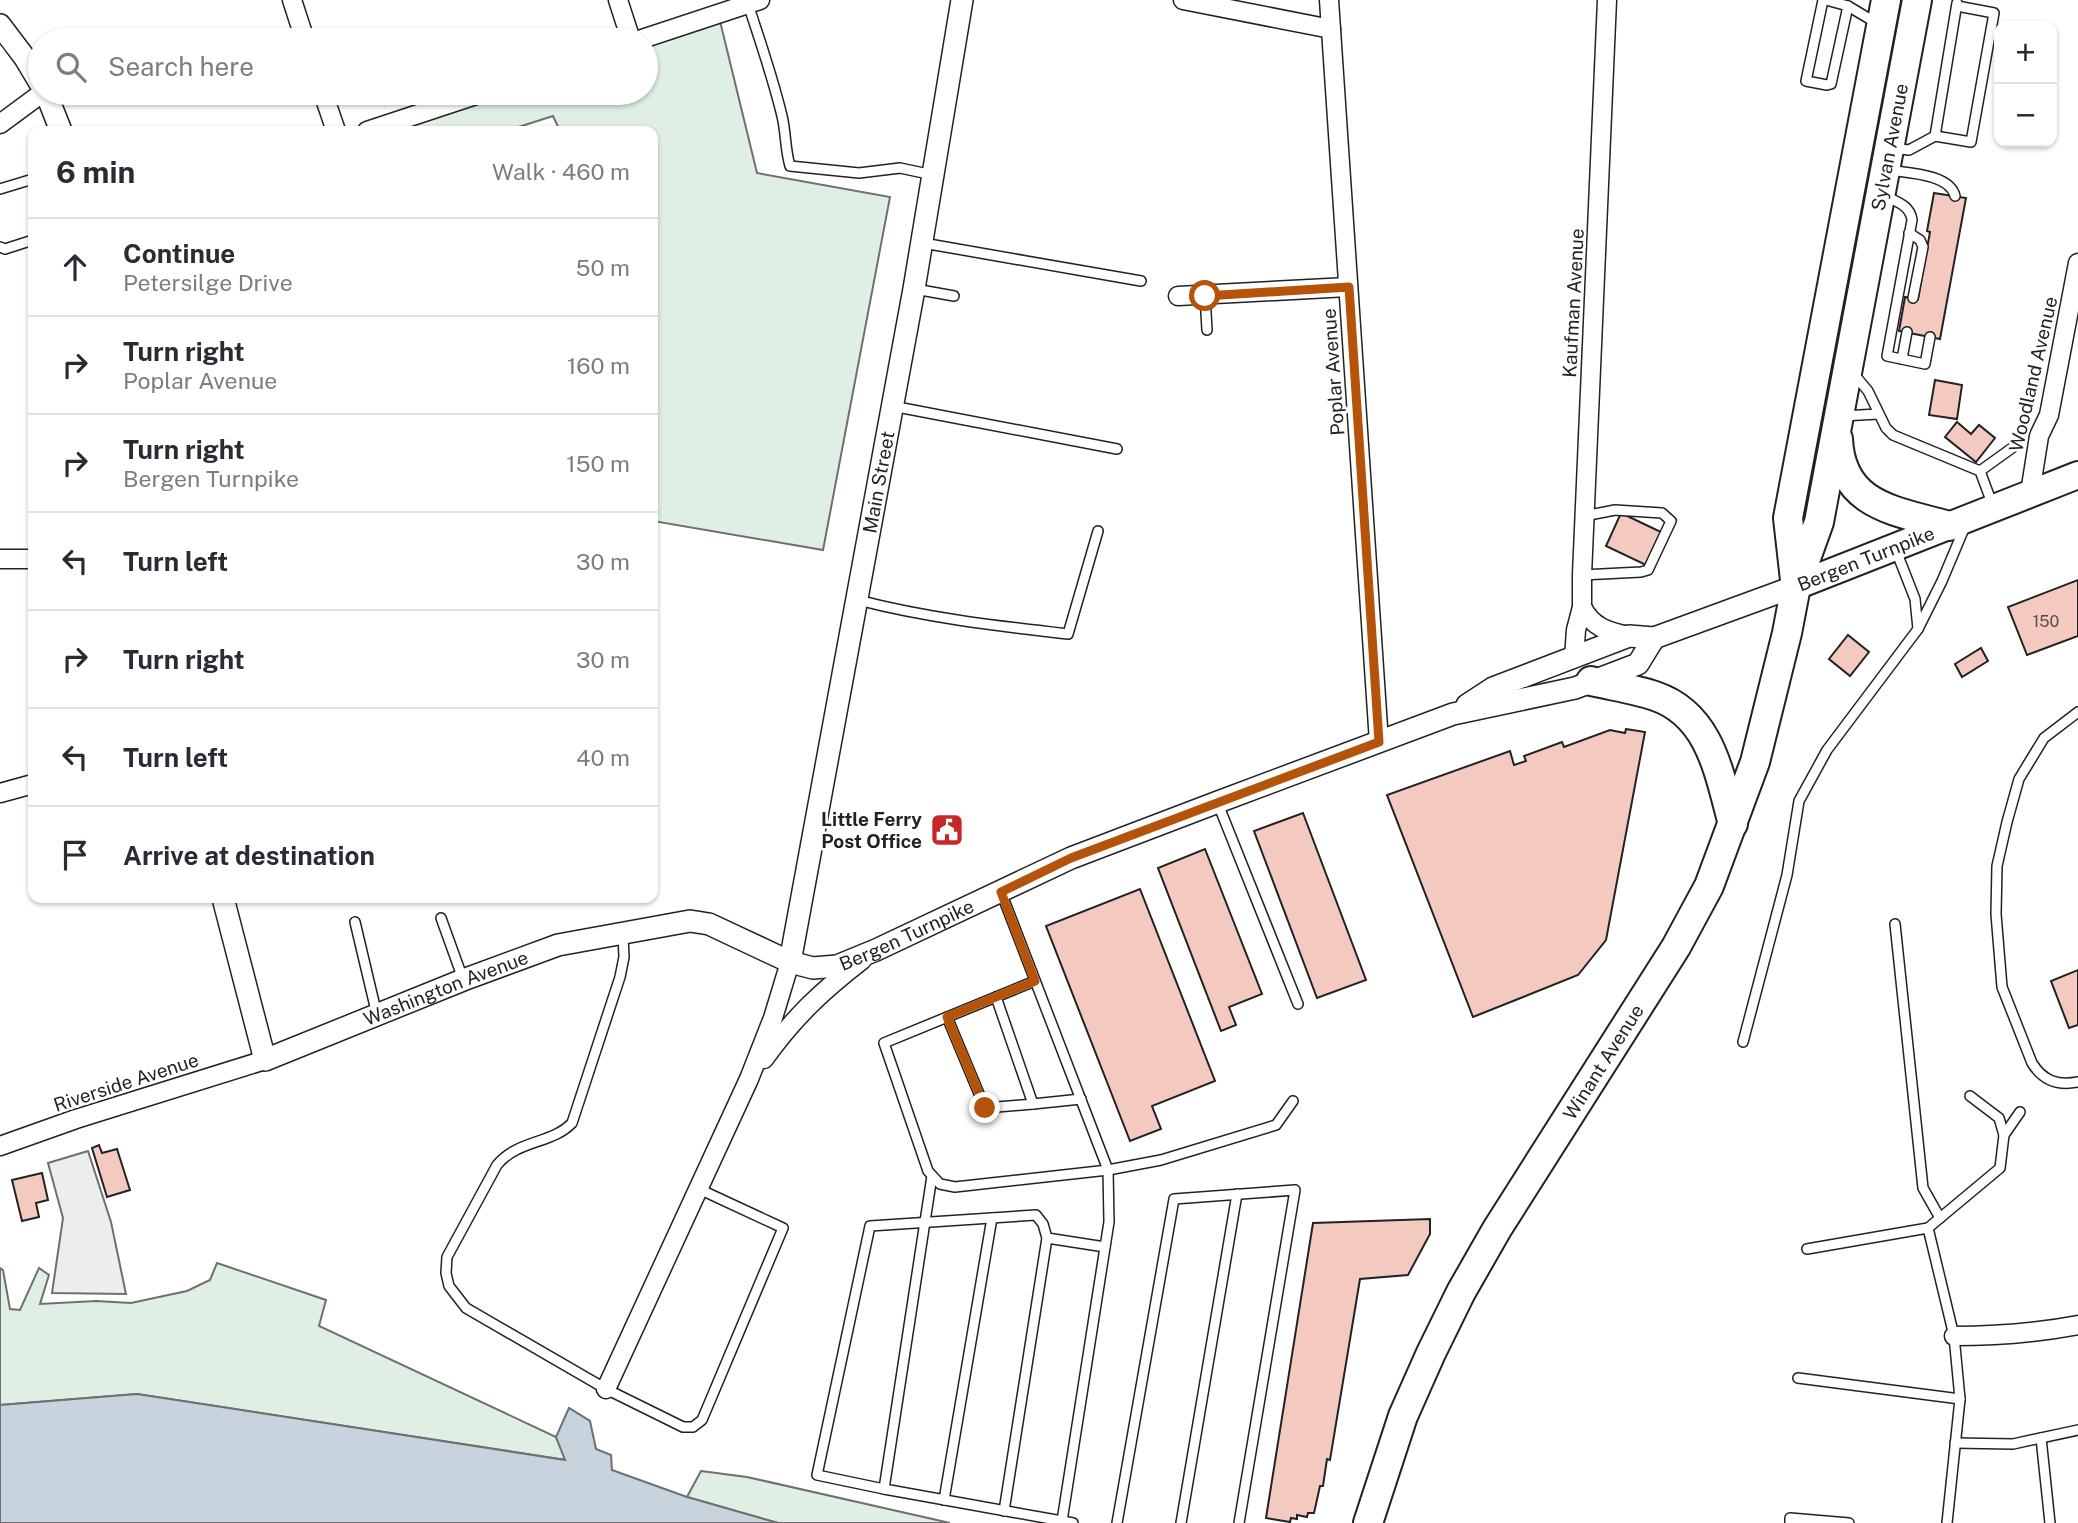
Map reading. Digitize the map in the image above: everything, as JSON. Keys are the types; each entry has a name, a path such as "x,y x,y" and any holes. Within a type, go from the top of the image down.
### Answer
{"highway":[{"name":"Sylvan Avenue","path":"1839,416 1917,0"},
{"name":"Sylvan Avenue","path":"1796,586 1788,518 1884,13"},
{"path":"1796,586 1819,522 1839,416"},
{"path":"1839,416 1839,449 1843,466 1860,493 1880,506 1970,517"},
{"name":"Winant Avenue","path":"1368,1523 1404,1416 1446,1322 1497,1229 1691,922 1709,886 1755,762 1796,586"},
{"path":"1591,681 1656,696 1689,716 1702,731 1710,748 1733,824"}],"main road":[{"name":"Bergen Turnpike","path":"1796,586 2076,476"}],"street":[{"path":"292,0 301,28"},
{"path":"618,0 627,28"},
{"name":"Main Street","path":"790,962 914,289 962,0"},
{"path":"1183,0 1331,29"},
{"name":"Poplar Avenue","path":"1329,0 1379,742"},
{"name":"Kaufman Avenue","path":"1574,658 1576,630 1583,607 1584,516 1607,0"},
{"path":"658,34 754,2"},
{"path":"0,25 28,63"},
{"path":"0,124 28,104"},
{"path":"49,105 59,126"},
{"path":"327,105 334,126"},
{"path":"382,126 446,105"},
{"name":"Woodland Avenue","path":"2030,494 2039,436 2049,415 2078,264"},
{"path":"1178,296 1349,287"},
{"path":"0,559 28,559"},
{"name":"Bergen Turnpike","path":"1453,714 1493,688 1629,636 1654,638 1796,586"},
{"path":"1583,607 1587,618 1599,627 1629,636"},
{"name":"Bergen Turnpike","path":"790,962 813,968 837,965 876,950 1071,858 1217,802 1453,714 1574,688 1638,664 1654,638"},
{"path":"0,793 28,785"},
{"path":"224,903 265,1060"},
{"name":"Washington Avenue","path":"265,1060 463,980 558,945 690,921 709,924 790,962"},
{"path":"749,1079 780,1035 810,1003 876,950"},
{"path":"606,1389 749,1079 773,1018 790,962"},
{"name":"Riverside Avenue","path":"0,1146 76,1119 265,1060"},
{"path":"1954,1336 1997,1336 2078,1325"}],"lane":[{"path":"1848,6 1831,84 1806,81 1825,0 1884,13"},
{"path":"754,2 783,120 790,166 859,173 900,168 933,175"},
{"path":"1885,171 1909,150 1935,136 1971,142 1994,13 1957,3 1935,136"},
{"path":"1885,171 1931,177 1947,183 1954,189 1955,196"},
{"path":"1885,171 1904,206 1909,210 1912,220 1886,356 1925,364 1930,337"},
{"path":"0,189 28,181"},
{"path":"1909,233 1920,240 1923,247 1913,298"},
{"path":"0,247 5,249 28,242"},
{"path":"921,242 1141,281"},
{"path":"914,289 954,296"},
{"path":"1205,296 1207,330"},
{"path":"1902,359 1907,332"},
{"path":"1848,366 1868,391 1878,414 1893,435 1980,471"},
{"path":"892,405 1117,449"},
{"path":"1839,416 1878,414"},
{"path":"1743,1042 1787,874 1800,801 1827,750 1918,629 1970,517 1980,471 2012,448"},
{"path":"1582,575 1648,570 1671,521 1662,513 1615,510 1584,516"},
{"path":"857,600 887,608 991,625 1068,634 1098,531"},
{"path":"1895,547 1915,599 1918,629"},
{"path":"2078,712 2044,738 2019,779 1997,866 1996,914 2002,987 2032,1063 2048,1080 2078,1083"},
{"path":"1217,802 1298,1004"},
{"path":"1001,892 1108,1170 1109,1222 1062,1521"},
{"path":"441,918 463,980"},
{"path":"355,922 377,1015"},
{"path":"1895,924 1923,1188 1940,1218"},
{"path":"623,933 624,957 620,977 572,1123 554,1136 522,1147 503,1158 447,1257 449,1286 466,1308 606,1389 683,1427 693,1427 702,1420 783,1228 699,1189"},
{"path":"1035,981 884,1043 928,1171 940,1184 955,1187 1108,1170 1161,1160 1276,1125 1293,1101"},
{"path":"996,997 1033,1104"},
{"path":"947,1017 985,1108 1081,1099"},
{"path":"1807,1249 1928,1228 2000,1168 2004,1135 1999,1118 1970,1096"},
{"path":"2004,1135 2020,1112"},
{"path":"884,1489 932,1176"},
{"path":"1117,1523 1174,1199 1295,1190 1238,1523"},
{"path":"1181,1523 1237,1195"},
{"path":"1004,1511 1047,1238 1042,1224 1036,1215 870,1226 817,1475 884,1489 1004,1511 1073,1523"},
{"path":"944,1500 992,1218"},
{"path":"1928,1228 1954,1336 1960,1399 1947,1523"},
{"path":"1047,1238 1105,1247"},
{"path":"1798,1378 1960,1399"},
{"path":"1955,1443 2013,1444 2078,1430"},
{"path":"2040,1438 2050,1523"},
{"path":"1790,1523 1790,1518 1849,1523"}],"green space":[{"path":"719,17 757,173 890,197 823,550 658,522 658,126 558,126 553,116 522,126 385,126 450,105 658,105 658,37"},
{"path":"217,1263 326,1300 319,1326 556,1437 566,1460 137,1394 0,1405 0,1268 3,1270 10,1309 20,1310 39,1268 49,1275 40,1304 96,1301 131,1303 187,1291 210,1280"},
{"path":"701,1471 747,1477 950,1523 778,1523 687,1497"}],"shaded area":[{"path":"88,1151 111,1222 126,1294 52,1293 63,1218 48,1163"},
{"path":"137,1394 565,1460 556,1437 569,1408 590,1421 596,1449 611,1455 612,1470 687,1497 778,1523 0,1523 0,1405"}],"building":[{"path":"1934,193 1966,198 1940,339 1899,331 1905,297 1918,299"},
{"path":"1935,380 1962,385 1957,419 1929,415"},
{"path":"1957,422 1971,434 1979,425 1995,438 1976,462 1945,437"},
{"path":"1621,513 1663,533 1648,566 1606,546"},
{"path":"2078,580 2078,636 2027,655 2008,607"},
{"path":"1848,635 1869,652 1850,676 1829,659"},
{"path":"1981,648 1988,661 1962,677 1955,664"},
{"path":"1626,729 1645,732 1606,940 1578,975 1473,1017 1387,795 1510,751 1514,765 1526,761 1524,756 1562,742 1564,747 1610,730 1625,733"},
{"path":"1303,813 1366,980 1317,998 1254,831"},
{"path":"1205,849 1262,994 1229,1007 1236,1025 1221,1031 1158,868"},
{"path":"1140,889 1215,1081 1152,1106 1161,1129 1130,1141 1046,926"},
{"path":"2078,970 2078,1025 2069,1028 2051,981"},
{"path":"99,1145 102,1153 117,1149 130,1190 107,1197 92,1148"},
{"path":"42,1173 48,1200 36,1203 39,1217 22,1221 12,1180"},
{"path":"1430,1219 1430,1234 1408,1275 1360,1279 1330,1460 1327,1459 1323,1486 1320,1486 1314,1513 1308,1513 1307,1517 1297,1515 1297,1519 1291,1518 1290,1522 1266,1518 1313,1223"}],"place":[{"name":"Little Ferry Post Office","path":"947,830"}],"route":[{"path":"985,1108 947,1017 1035,981 1001,892 1071,858 1379,742 1349,287 1205,296"}]}
